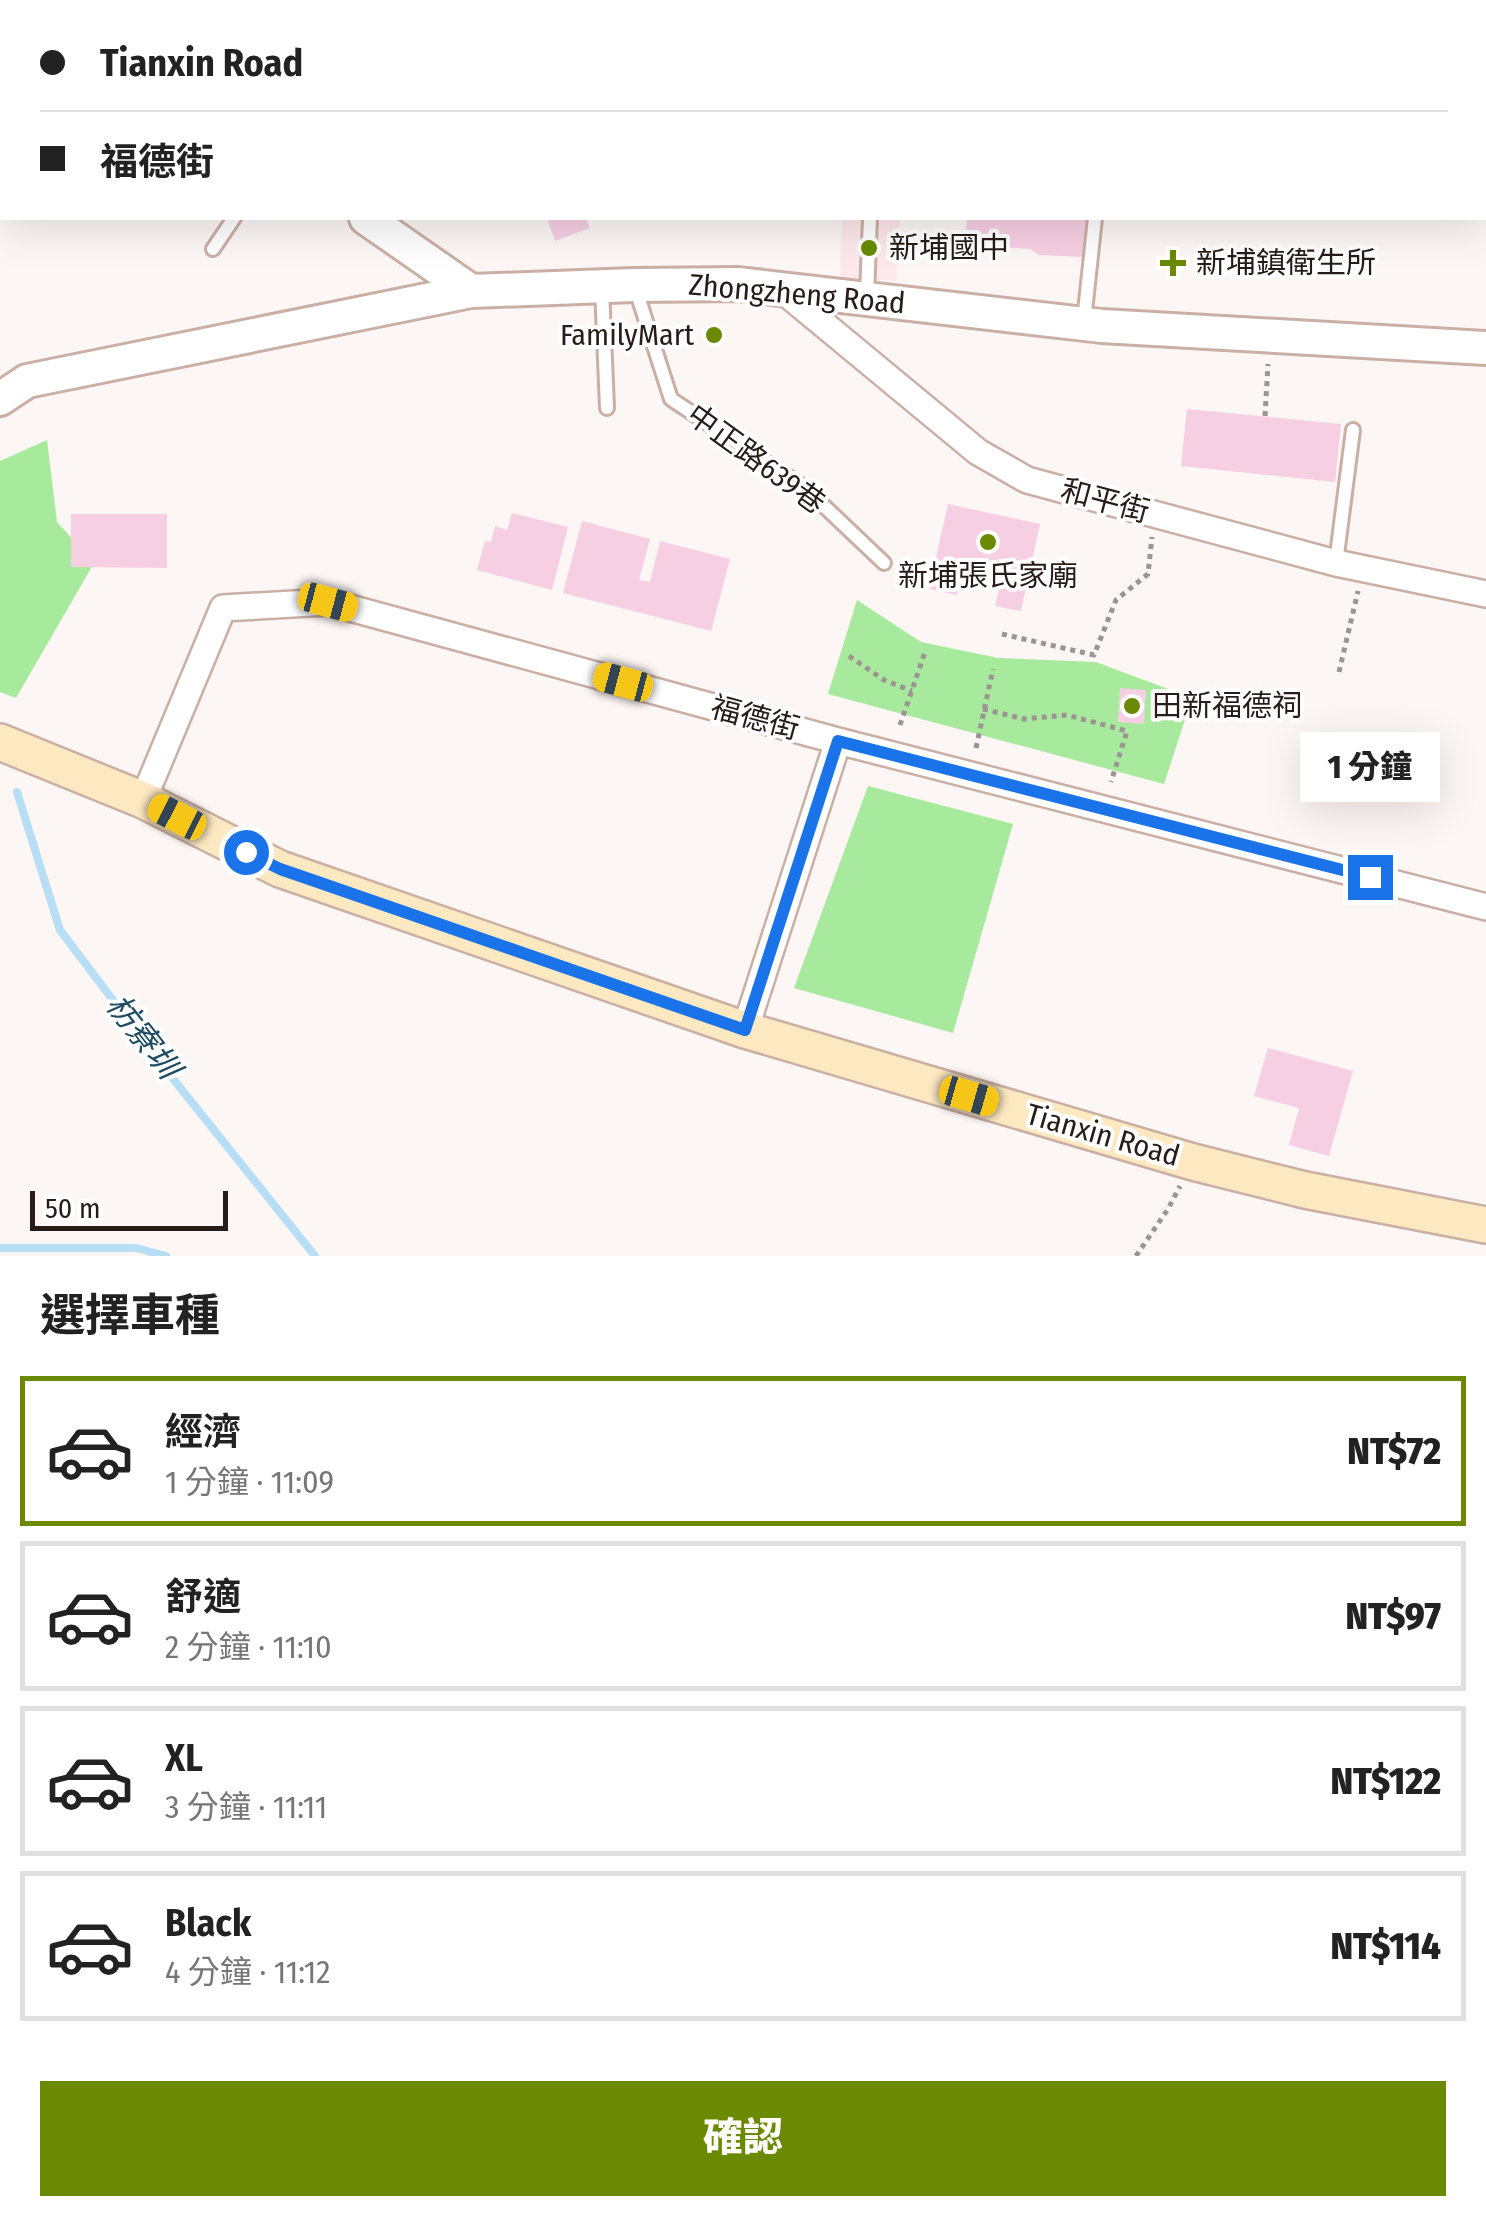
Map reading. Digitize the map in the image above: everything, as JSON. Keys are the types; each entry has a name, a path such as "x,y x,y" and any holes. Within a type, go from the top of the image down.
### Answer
{"main road":[{"name":"Tianxin Road","path":"0,742 143,800 280,869 745,1030 1193,1162 1305,1190 1486,1225"}],"street":[{"path":"369,220 471,291"},
{"name":"Zhongzheng Road","path":"0,399 27,381 471,291 618,285 738,284 1084,323 1486,348"},
{"name":"和平街","path":"781,289 978,452 1027,480 1336,562 1486,594"},
{"name":"福德街","path":"143,800 224,608 328,602 838,741 1486,907"},
{"path":"745,1030 838,741"}],"lane":[{"path":"213,249 233,220"},
{"path":"866,298 870,220"},
{"path":"1084,323 1095,220"},
{"path":"607,408 618,285"},
{"name":"中正路639巷","path":"618,285 671,399 805,488 884,562"},
{"path":"1336,562 1353,430"}],"path":[{"path":"1265,416 1270,336"},
{"path":"1002,634 1094,655 1116,600 1148,574 1154,514"},
{"path":"1340,672 1364,568"},
{"path":"900,725 925,652"},
{"path":"849,656 884,680 912,690"},
{"path":"976,748 992,670"},
{"path":"983,708 1024,719 1067,715 1128,730 1112,782"},
{"path":"1136,1256 1193,1162"}],"shaded area":[{"name":"新埔國中","path":"842,220 900,220 896,281 840,278"}],"green space":[{"path":"47,440 57,522 94,563 16,698 0,692 0,461"},
{"path":"857,600 921,642 998,658 1096,662 1192,698 1164,784 828,694"},
{"path":"868,786 1013,824 953,1033 794,988"}],"building":[{"path":"548,220 587,220 590,228 555,241"},
{"path":"967,220 1094,220 1093,239 1084,238 1083,257 965,245"},
{"path":"1187,409 1341,424 1335,482 1181,466"},
{"name":"新埔張氏家廟","path":"948,504 1040,524 1021,611 995,606 1004,568 965,559 957,595 929,589"},
{"path":"512,513 568,527 552,590 477,570 485,541 491,542 495,526 507,530"},
{"path":"71,514 167,514 167,568 71,567"},
{"path":"582,521 650,539 639,580 650,582 660,541 730,559 711,631 563,593"},
{"name":"田新福德祠","path":"1120,688 1146,690 1144,724 1118,722"},
{"path":"1268,1048 1353,1071 1329,1156 1289,1145 1299,1108 1254,1096"}],"waterway":[{"name":"枋寮圳","path":"17,792 60,930 315,1256"},
{"path":"0,1248 136,1248 166,1256"}],"place":[{"name":"新埔國中","path":"869,248"},
{"name":"新埔鎮衛生所","path":"1173,263"},
{"name":"FamilyMart","path":"714,335"},
{"name":"新埔張氏家廟","path":"988,542"},
{"name":"田新福德祠","path":"1132,706"}],"route":[{"path":"246,852 280,869 745,1030 838,741 1370,877"}]}
